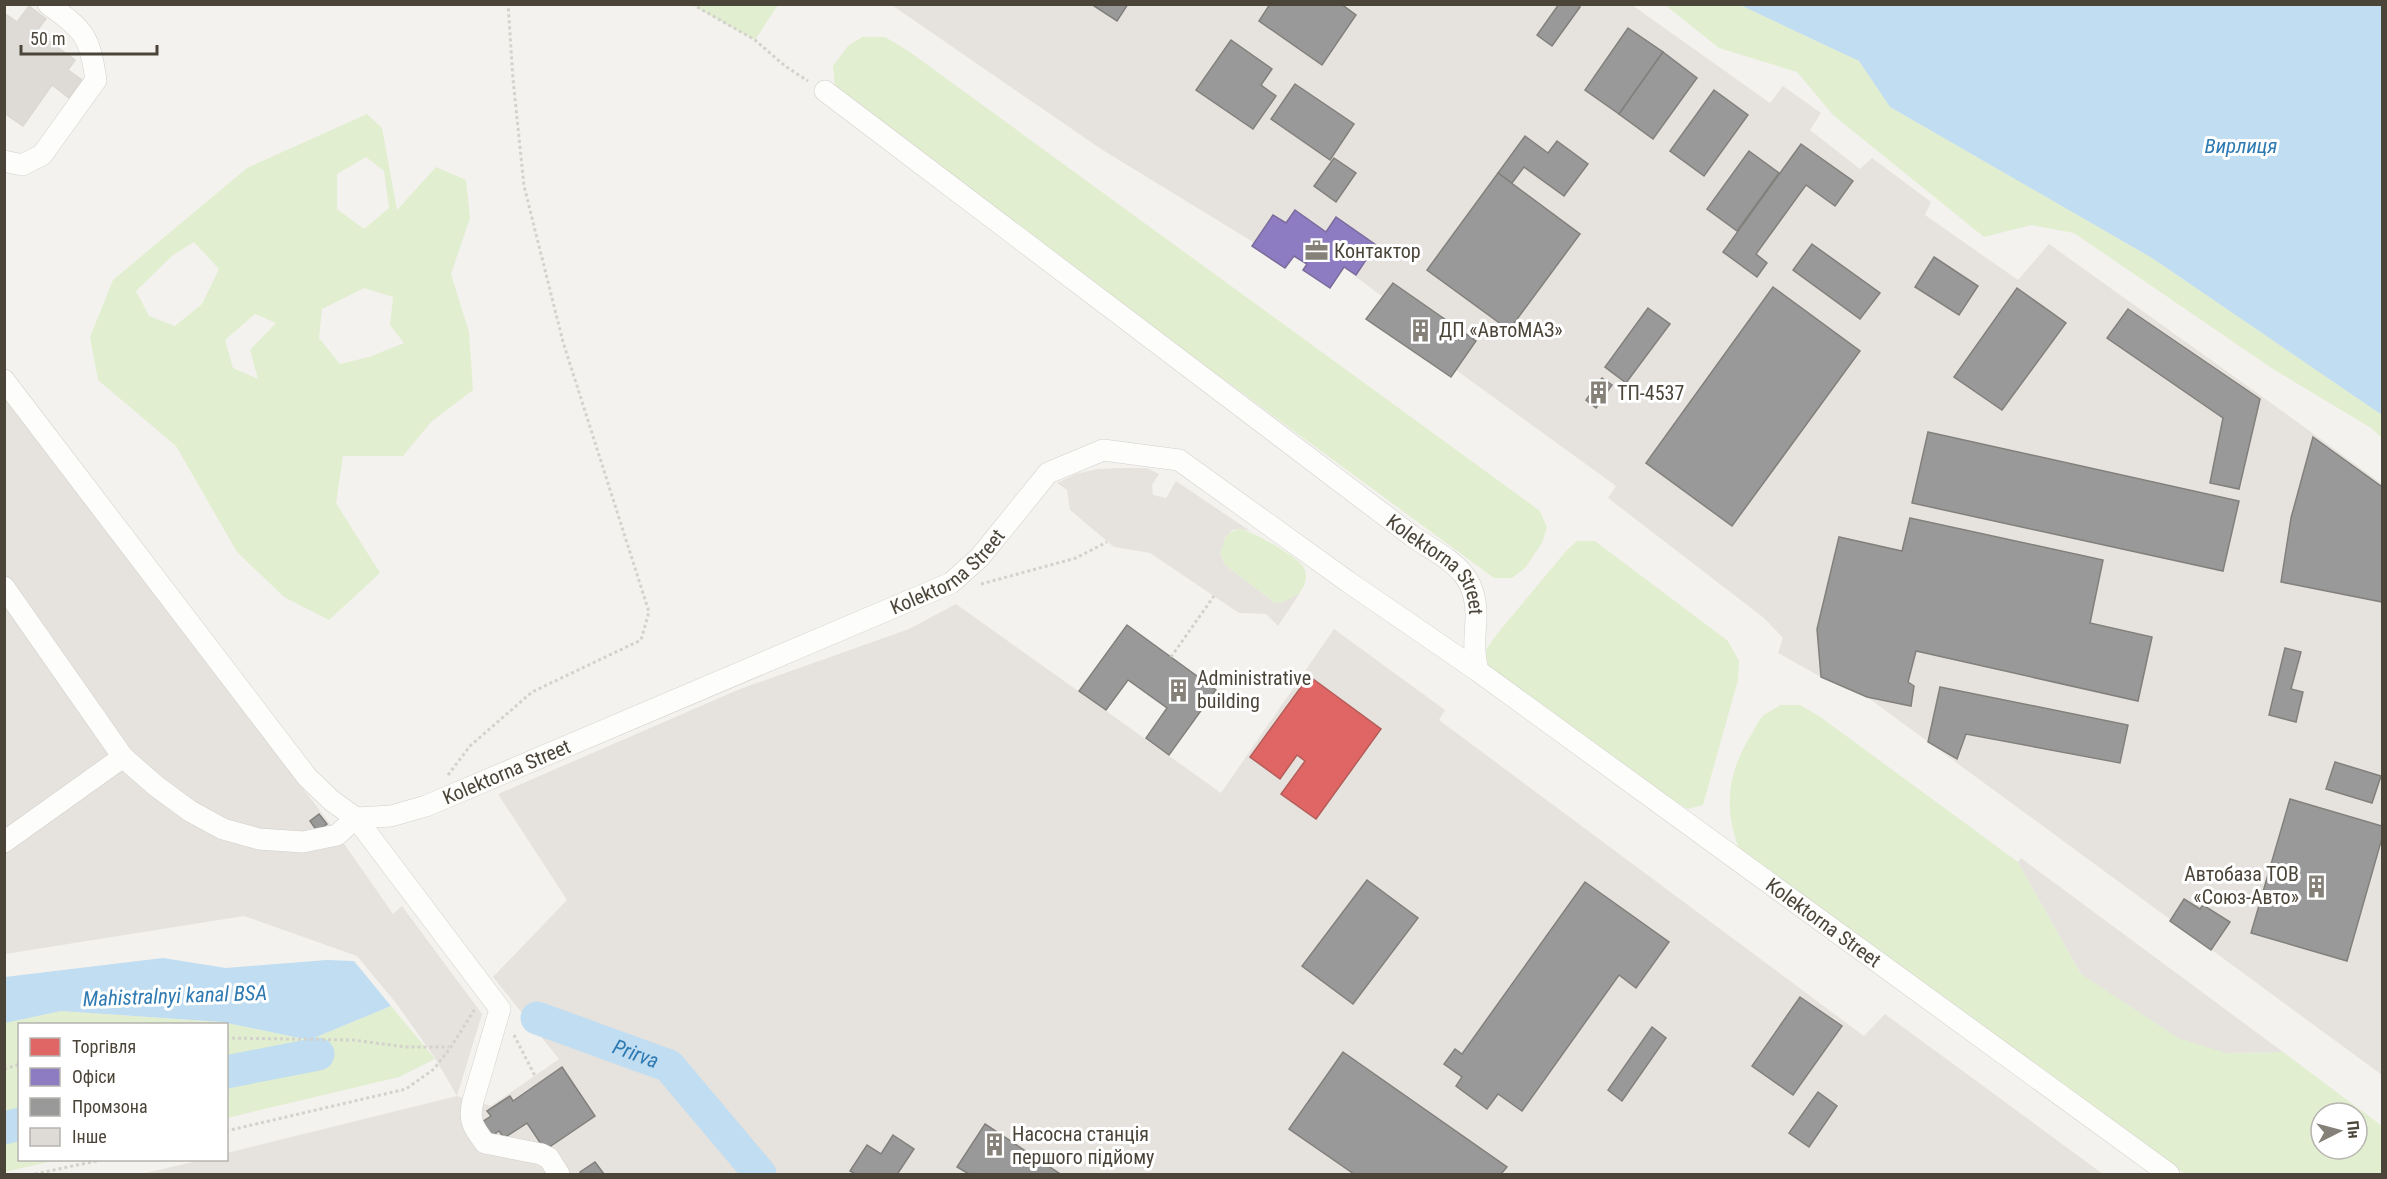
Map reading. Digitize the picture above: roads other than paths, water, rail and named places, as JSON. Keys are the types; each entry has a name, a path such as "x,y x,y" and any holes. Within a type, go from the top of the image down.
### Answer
{"street":[{"path":"4,161 22,165 42,155 96,80 88,40 72,22 48,4"},
{"name":"Kolektorna Street","path":"825,91 1412,536 1462,571 1471,583 1474,598 1476,620 1473,637 1474,658 1478,670"},
{"path":"4,380 307,777 332,801 356,818 500,1009 469,1113 470,1120 485,1143 541,1154 549,1158 559,1174"},
{"name":"Kolektorna Street","path":"356,818 391,816 426,806 951,583 980,557 1048,473 1103,450 1179,459 1347,581 1478,670 2169,1174"},
{"path":"4,587 123,757 156,786 190,811 223,829 259,839 303,842 337,834 356,818"},
{"path":"4,842 123,757"}],"water":[{"name":"Вирлиця","path":"1740,5 2382,5 2382,415 2152,258 1890,107 1859,61"},
{"name":"Mahistralnyi kanal BSA","path":"163,958 226,968 327,960 354,961 391,1006 309,1040 222,1022 61,1011 5,1023 5,977"}],"waterway":[{"name":"Prirva","path":"537,1018 669,1066 760,1174"},
{"name":"Prirva","path":"228,1072 318,1054"},
{"name":"Prirva","path":"4,1128 18,1124"}],"place":[{"name":"Контактор","path":"1316,251"},
{"name":"ДП «АвтоМАЗ»","path":"1421,330"},
{"name":"ТП-4537","path":"1599,393"},
{"name":"Administrative building","path":"1179,690"},
{"name":"Автобаза ТОВ «Союз-Авто»","path":"2317,886"},
{"name":"Насосна станція першого підйому","path":"994,1145"}]}
